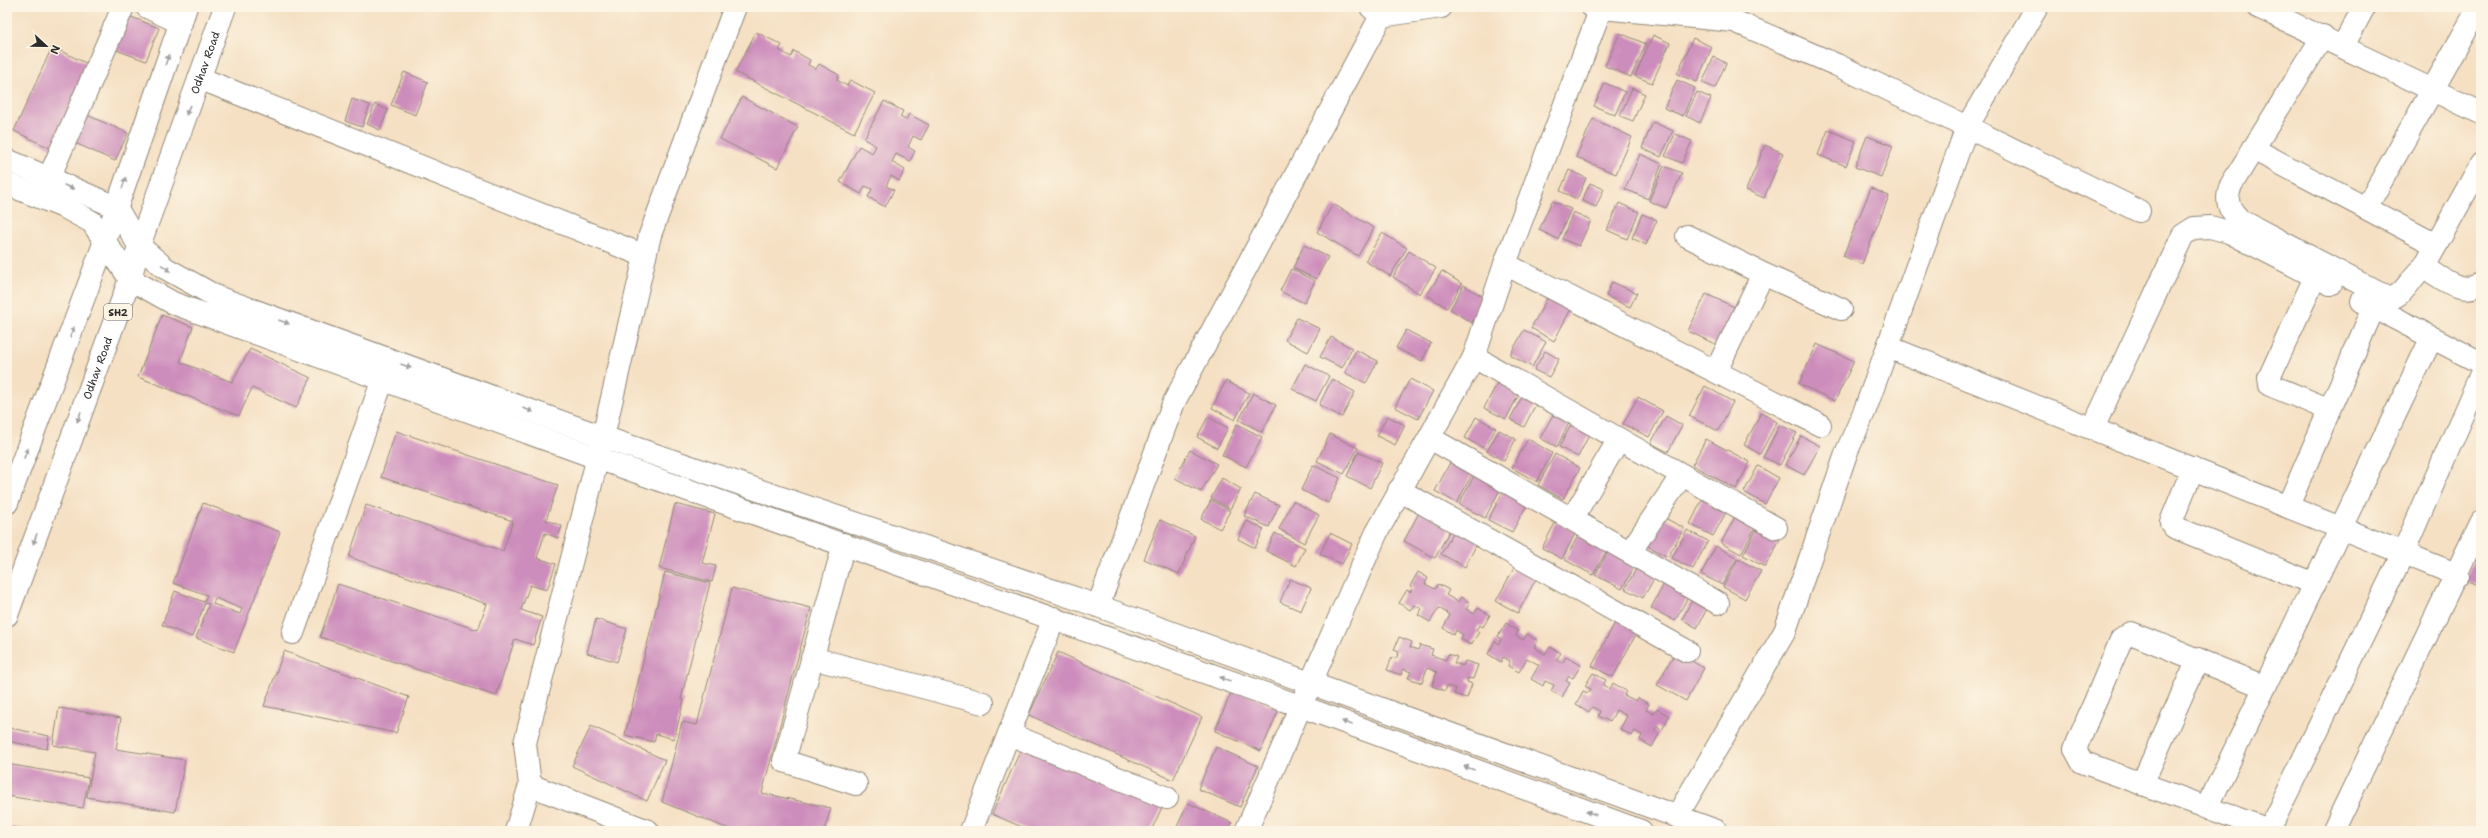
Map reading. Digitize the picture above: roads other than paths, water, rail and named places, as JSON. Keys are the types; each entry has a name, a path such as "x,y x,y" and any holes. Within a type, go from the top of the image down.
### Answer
{"street":[{"path":"49,178 123,7"},
{"path":"7,503 105,241 183,15 147,7"},
{"name":"Odhav Road","path":"7,615 130,279 139,246 224,7"},
{"path":"516,831 530,785 525,743 603,438 650,235 735,7"},
{"path":"1098,606 1174,402 1376,11 1442,7"},
{"path":"1246,831 1376,534 1474,357 1505,264 1597,7 1737,14 1837,65 2139,211"},
{"path":"1678,816 1784,631 1847,451 1888,347 1967,127 2037,7"},
{"path":"2258,7 2323,36 2481,113"},
{"path":"2342,46 2364,7"},
{"path":"2366,208 2434,90 2479,7"},
{"path":"2323,36 2253,149 2226,196 2229,208 2240,220 2390,300 2405,291 2419,271 2424,267 2481,164"},
{"path":"199,78 645,256"},
{"path":"2253,149 2436,245"},
{"path":"7,160 116,207 139,246 165,268 217,298 603,438 1098,606 1717,831"},
{"path":"7,184 64,207 92,222 130,279 173,303 597,458 1054,618 1641,831"},
{"path":"2093,428 2183,235 2194,228 2210,227 2229,232 2481,363"},
{"path":"1687,236 1763,274 1841,309"},
{"path":"1505,264 1820,425"},
{"path":"2424,267 2462,289 2474,288 2481,283"},
{"path":"1716,371 1763,274"},
{"path":"2315,277 2269,378 2270,385 2330,410"},
{"path":"2288,506 2374,308"},
{"path":"2207,808 2432,337"},
{"path":"1888,347 2458,575"},
{"path":"1474,357 1618,440 1776,528"},
{"path":"2265,687 2131,633 2121,640 2074,750 2082,762 2271,830 2403,553 2481,374"},
{"path":"293,633 383,379"},
{"path":"1430,438 1718,603"},
{"path":"1572,519 1618,440"},
{"path":"2193,468 2171,522 2174,527 2315,584"},
{"path":"1630,552 1682,475"},
{"path":"1399,490 1688,651"},
{"path":"2333,831 2458,575 2481,522"},
{"path":"844,544 784,761 856,784"},
{"path":"974,830 1054,618"},
{"path":"812,658 983,703"},
{"path":"2142,784 2198,659"},
{"path":"1009,734 1167,798"},
{"path":"530,785 648,831"}]}
